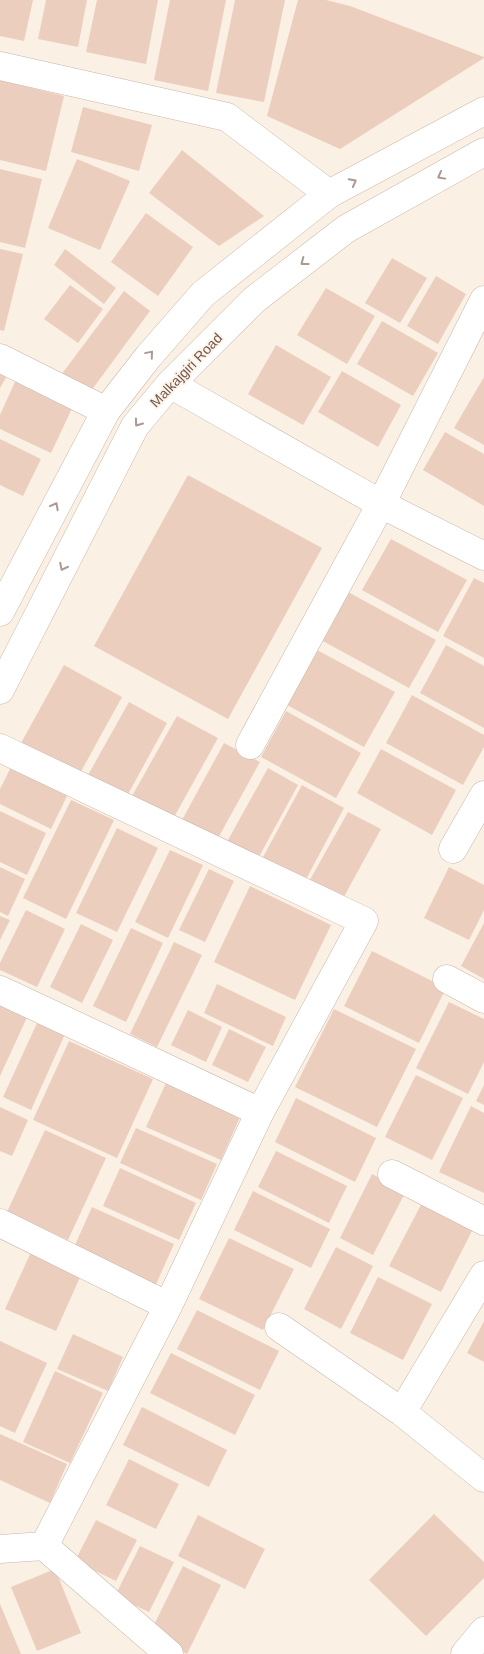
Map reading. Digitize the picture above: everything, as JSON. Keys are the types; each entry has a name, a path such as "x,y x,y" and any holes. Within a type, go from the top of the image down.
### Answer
{"street":[{"path":"0,66 227,118 329,194"},
{"path":"0,612 106,411 148,357 203,294 329,194 484,111"},
{"name":"Malkajgiri Road","path":"0,690 135,426 170,384 254,300 346,229 484,152"},
{"path":"250,745 381,504 484,300"},
{"path":"0,358 106,411"},
{"path":"170,384 381,504 484,556"},
{"path":"0,748 364,922 260,1112 168,1306 44,1546"},
{"path":"453,849 484,795"},
{"path":"447,979 484,999"},
{"path":"0,990 260,1112"},
{"path":"392,1174 484,1221"},
{"path":"3,1232 168,1306"},
{"path":"402,1412 484,1275"},
{"path":"279,1328 402,1412 484,1478"},
{"path":"0,1549 44,1546 169,1654"},
{"path":"465,1654 484,1631"}],"building":[{"path":"0,0 33,0 24,41 0,36"},
{"path":"46,0 87,0 78,47 38,39"},
{"path":"97,0 158,0 146,64 86,52"},
{"path":"170,0 226,0 208,91 154,80"},
{"path":"235,0 285,0 264,102 216,93"},
{"path":"298,0 326,0 350,6 484,58 340,149 267,116"},
{"path":"0,80 64,96 46,171 0,160"},
{"path":"83,107 152,125 139,171 71,152"},
{"path":"182,150 264,216 219,246 149,193"},
{"path":"77,159 130,181 100,250 48,228"},
{"path":"0,169 42,179 25,248 0,242"},
{"path":"146,213 193,247 158,296 111,262"},
{"path":"0,249 23,254 4,331 0,330"},
{"path":"65,249 116,288 104,304 54,265"},
{"path":"392,258 427,278 400,323 365,303"},
{"path":"436,276 466,294 438,344 407,326"},
{"path":"70,285 103,309 78,343 44,319"},
{"path":"326,288 375,316 347,364 297,335"},
{"path":"124,291 150,311 88,395 61,375"},
{"path":"382,321 438,353 413,396 357,364"},
{"path":"276,345 331,377 303,425 248,394"},
{"path":"0,369 8,374 0,388"},
{"path":"342,371 401,405 378,447 318,412"},
{"path":"19,373 76,400 51,453 0,429 0,415"},
{"path":"484,377 484,445 454,428"},
{"path":"445,432 484,454 484,506 423,470"},
{"path":"0,439 41,459 23,496 0,485"},
{"path":"188,475 322,548 228,719 94,646"},
{"path":"391,539 467,580 438,632 362,590"},
{"path":"474,578 484,583 484,658 443,636"},
{"path":"348,592 436,640 409,688 321,640"},
{"path":"446,645 484,666 484,728 420,693"},
{"path":"317,650 395,692 364,747 287,705"},
{"path":"64,665 122,697 79,775 21,743"},
{"path":"412,695 484,735 484,747 463,785 386,743"},
{"path":"129,702 167,723 127,796 88,775"},
{"path":"286,711 361,753 336,798 261,757"},
{"path":"177,716 218,738 173,819 132,796"},
{"path":"224,743 260,762 217,840 182,820"},
{"path":"381,749 456,790 432,835 357,793"},
{"path":"11,767 68,794 51,829 0,804 0,789"},
{"path":"268,768 298,785 254,866 223,849"},
{"path":"302,785 344,808 304,883 262,859"},
{"path":"71,800 114,820 66,919 23,898"},
{"path":"0,811 46,833 27,875 0,862"},
{"path":"348,812 381,829 340,904 307,885"},
{"path":"117,828 158,848 117,932 76,913"},
{"path":"170,850 203,865 168,938 135,922"},
{"path":"0,867 25,879 8,916 0,912"},
{"path":"449,867 484,885 484,910 469,940 424,918"},
{"path":"209,869 234,881 205,942 179,930"},
{"path":"250,886 331,925 295,1000 214,962"},
{"path":"26,910 65,929 37,987 0,970 0,963"},
{"path":"0,916 10,920 0,940"},
{"path":"484,923 484,979 461,966"},
{"path":"81,924 113,940 82,1003 50,987"},
{"path":"131,928 163,943 126,1022 93,1006"},
{"path":"174,942 202,955 157,1047 130,1034"},
{"path":"372,951 446,988 419,1043 344,1006"},
{"path":"217,984 286,1017 273,1046 204,1013"},
{"path":"0,1000 29,1013 0,1076"},
{"path":"449,1002 484,1019 484,1062 468,1094 416,1068"},
{"path":"334,1009 416,1049 377,1127 295,1087"},
{"path":"188,1010 222,1027 206,1062 171,1045"},
{"path":"38,1021 65,1034 31,1110 3,1097"},
{"path":"229,1029 266,1047 248,1082 212,1065"},
{"path":"69,1041 153,1079 117,1158 33,1120"},
{"path":"416,1075 463,1098 432,1160 385,1137"},
{"path":"166,1083 240,1117 221,1160 146,1127"},
{"path":"484,1085 484,1105 476,1101"},
{"path":"296,1098 376,1138 355,1182 275,1142"},
{"path":"471,1106 484,1113 484,1193 439,1172"},
{"path":"0,1107 28,1120 12,1156 0,1151"},
{"path":"136,1128 217,1164 201,1200 120,1163"},
{"path":"45,1130 106,1158 68,1240 7,1212"},
{"path":"276,1151 347,1186 329,1223 258,1187"},
{"path":"120,1168 196,1203 179,1240 103,1206"},
{"path":"372,1174 406,1191 373,1255 340,1238"},
{"path":"253,1191 330,1229 311,1268 234,1230"},
{"path":"424,1199 475,1225 441,1292 389,1266"},
{"path":"92,1207 174,1244 153,1291 71,1254"},
{"path":"229,1238 294,1269 263,1330 199,1299"},
{"path":"336,1247 373,1266 341,1329 304,1309"},
{"path":"31,1252 81,1275 56,1331 5,1309"},
{"path":"378,1277 432,1304 403,1360 350,1333"},
{"path":"197,1310 279,1351 260,1390 177,1349"},
{"path":"484,1321 484,1362 467,1353"},
{"path":"73,1334 123,1357 108,1391 57,1369"},
{"path":"0,1341 47,1363 15,1433 0,1426"},
{"path":"171,1353 255,1395 235,1435 150,1393"},
{"path":"55,1371 103,1393 70,1463 23,1442"},
{"path":"142,1407 227,1450 209,1487 123,1445"},
{"path":"0,1434 67,1464 50,1503 0,1480"},
{"path":"129,1459 179,1484 156,1529 106,1505"},
{"path":"434,1514 484,1562 484,1578 426,1636 369,1580"},
{"path":"198,1515 265,1549 245,1589 178,1556"},
{"path":"96,1520 137,1540 116,1581 75,1561"},
{"path":"140,1546 174,1562 149,1612 115,1596"},
{"path":"183,1566 221,1585 187,1654 149,1635"},
{"path":"55,1569 81,1633 37,1651 11,1587"},
{"path":"0,1604 21,1654 0,1654"}]}
